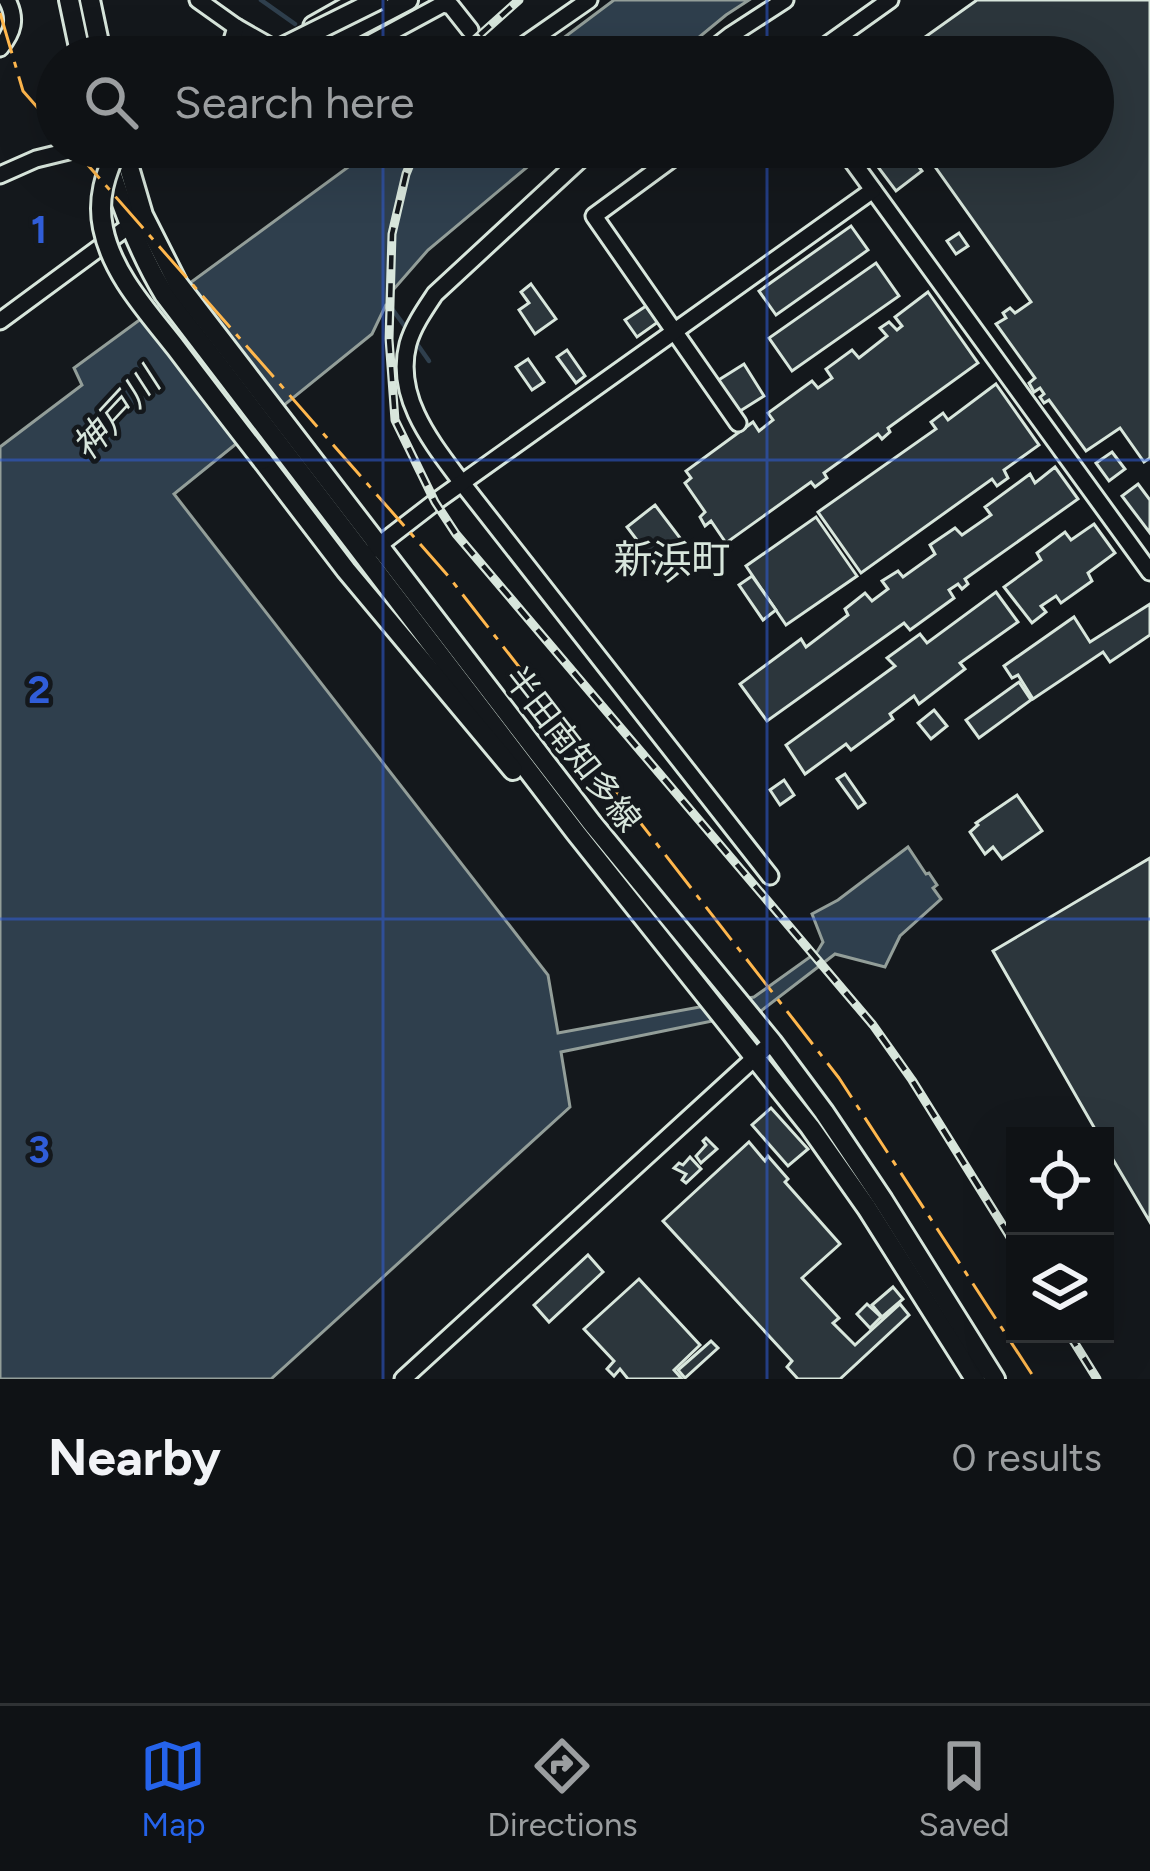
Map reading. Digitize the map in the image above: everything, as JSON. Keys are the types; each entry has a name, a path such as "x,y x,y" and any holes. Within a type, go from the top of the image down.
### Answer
{"main road":[{"path":"305,36 378,0"},
{"path":"339,36 408,0"},
{"path":"361,36 425,0"},
{"path":"80,1 81,36"},
{"path":"80,1 94,36"},
{"path":"108,168 100,208 112,257 145,308 346,570 523,782 576,833"},
{"name":"半田南知多線","path":"119,168 129,226 146,263 171,289 371,551 576,833 740,1038 952,1326 999,1379"},
{"name":"半田南知多線","path":"124,168 171,289"},
{"name":"半田南知多線","path":"371,551 824,1112 952,1326 972,1379"}],"street":[{"path":"0,48 11,34 14,18 7,0"},
{"path":"198,0 252,36"},
{"path":"299,36 356,0"},
{"path":"538,36 590,0"},
{"path":"730,36 785,0"},
{"path":"840,36 890,0"},
{"path":"381,36 443,4 451,6 470,30"},
{"path":"233,36 236,26"},
{"path":"0,175 36,159"},
{"path":"571,168 436,294 417,322 407,347 412,405 424,431 462,483 770,876"},
{"path":"659,168 594,216 738,423"},
{"path":"857,168 1150,572"},
{"path":"371,551 873,190"},
{"path":"0,321 129,226"},
{"path":"404,1379 772,1042"}],"water":[{"path":"614,0 749,0 700,36 566,36"},
{"name":"神戸川","path":"347,168 526,168 428,250 393,290 372,334 174,494 548,975 558,1033 754,997 817,952 823,942 812,914 908,847 937,885 933,888 941,899 900,936 885,967 835,954 761,1011 561,1052 570,1107 271,1379 0,1379 0,447 82,385 74,368"}],"building":[{"path":"977,0 1150,0 1150,458 1144,462 1120,428 1086,451 1049,400 1044,403 1040,388 1034,392 1029,383 1035,378 996,324 1010,308 1015,313 1031,302 936,168 1114,168 1114,36 926,36"},
{"path":"879,168 920,168 922,171 896,191"},
{"path":"851,226 868,250 776,315 759,291"},
{"path":"959,233 968,246 956,254 947,241"},
{"path":"876,263 899,296 792,371 769,338"},
{"path":"531,284 556,319 535,334 519,310 529,303 521,292"},
{"path":"928,292 978,363 888,428 890,432 882,439 878,434 824,473 827,478 815,487 811,482 726,543 711,521 705,526 700,517 705,512 685,483 691,478 686,471 753,422 759,431 773,420 768,413 812,381 818,388 832,378 826,369 852,350 859,358 887,336 880,328 889,322 897,330 902,326 895,317"},
{"path":"646,306 658,322 637,337 625,320"},
{"path":"567,350 585,376 576,383 557,357"},
{"path":"528,359 544,382 532,390 516,367"},
{"path":"744,364 764,396 737,413 717,381"},
{"path":"996,384 1039,445 1004,470 1008,478 997,486 992,479 861,573 818,512 936,429 931,422 943,413 948,420"},
{"path":"1112,452 1125,469 1109,481 1096,463"},
{"path":"1055,467 1078,499 965,579 968,584 962,589 958,584 949,590 954,598 910,630 904,623 767,721 740,684 801,639 806,647 848,615 845,609 865,593 872,601 888,589 882,581 898,571 903,577 935,554 930,545 955,528 962,535 991,515 985,507 1030,474 1035,483"},
{"path":"1138,484 1150,500 1150,533 1122,496"},
{"path":"655,505 696,559 668,581 627,527"},
{"path":"816,517 857,576 786,625 746,566"},
{"path":"1094,524 1115,553 1088,573 1092,581 1061,603 1056,596 1041,606 1046,612 1032,623 1004,587 1041,560 1037,553 1065,532 1071,540"},
{"path":"752,576 776,610 763,620 739,585"},
{"path":"996,592 1018,622 960,663 965,669 919,704 914,696 890,714 893,719 851,750 846,744 805,774 786,745 895,666 887,658 920,634 927,643"},
{"path":"1150,604 1150,635 1110,662 1103,652 1033,699 1018,675 1012,678 1004,666 1074,617 1090,642"},
{"path":"1019,682 1031,700 979,738 966,720"},
{"path":"934,710 947,726 931,739 918,723"},
{"path":"845,774 865,803 858,808 837,779"},
{"path":"784,780 794,795 780,805 770,790"},
{"path":"1017,795 1042,831 1002,859 993,847 985,854 970,832"},
{"path":"1150,858 1150,1222 1114,1161 1114,1127 1094,1127 993,951"},
{"path":"771,1108 808,1149 788,1166 752,1125"},
{"path":"706,1138 717,1149 701,1163 696,1156"},
{"path":"749,1142 765,1161 768,1156 840,1244 802,1278 839,1318 833,1323 855,1345 900,1304 909,1315 840,1379 798,1379 787,1367 792,1361 663,1221"},
{"path":"690,1157 701,1169 686,1183 682,1180 686,1174 674,1168"},
{"path":"588,1255 603,1272 549,1322 534,1305"},
{"path":"639,1279 700,1345 674,1370 682,1379 628,1379 620,1369 614,1376 607,1369 614,1361 584,1329"},
{"path":"893,1287 903,1299 882,1317 872,1305"},
{"path":"867,1304 881,1317 870,1328 857,1314"},
{"path":"711,1341 718,1348 685,1378 678,1370"}],"waterway":[{"path":"261,0 295,24"},
{"path":"387,302 409,332"},
{"path":"415,341 429,361"}],"railway":[{"path":"479,36 519,0"},
{"path":"408,168 392,234 389,339 395,420 435,502 456,534 873,1025 1009,1235"},
{"path":"1075,1343 1097,1379"}],"power":[{"path":"0,13 23,91 36,106"},
{"path":"90,168 449,577 839,1078 1035,1379"}],"district":[{"name":"新浜町","path":"672,559"}]}
